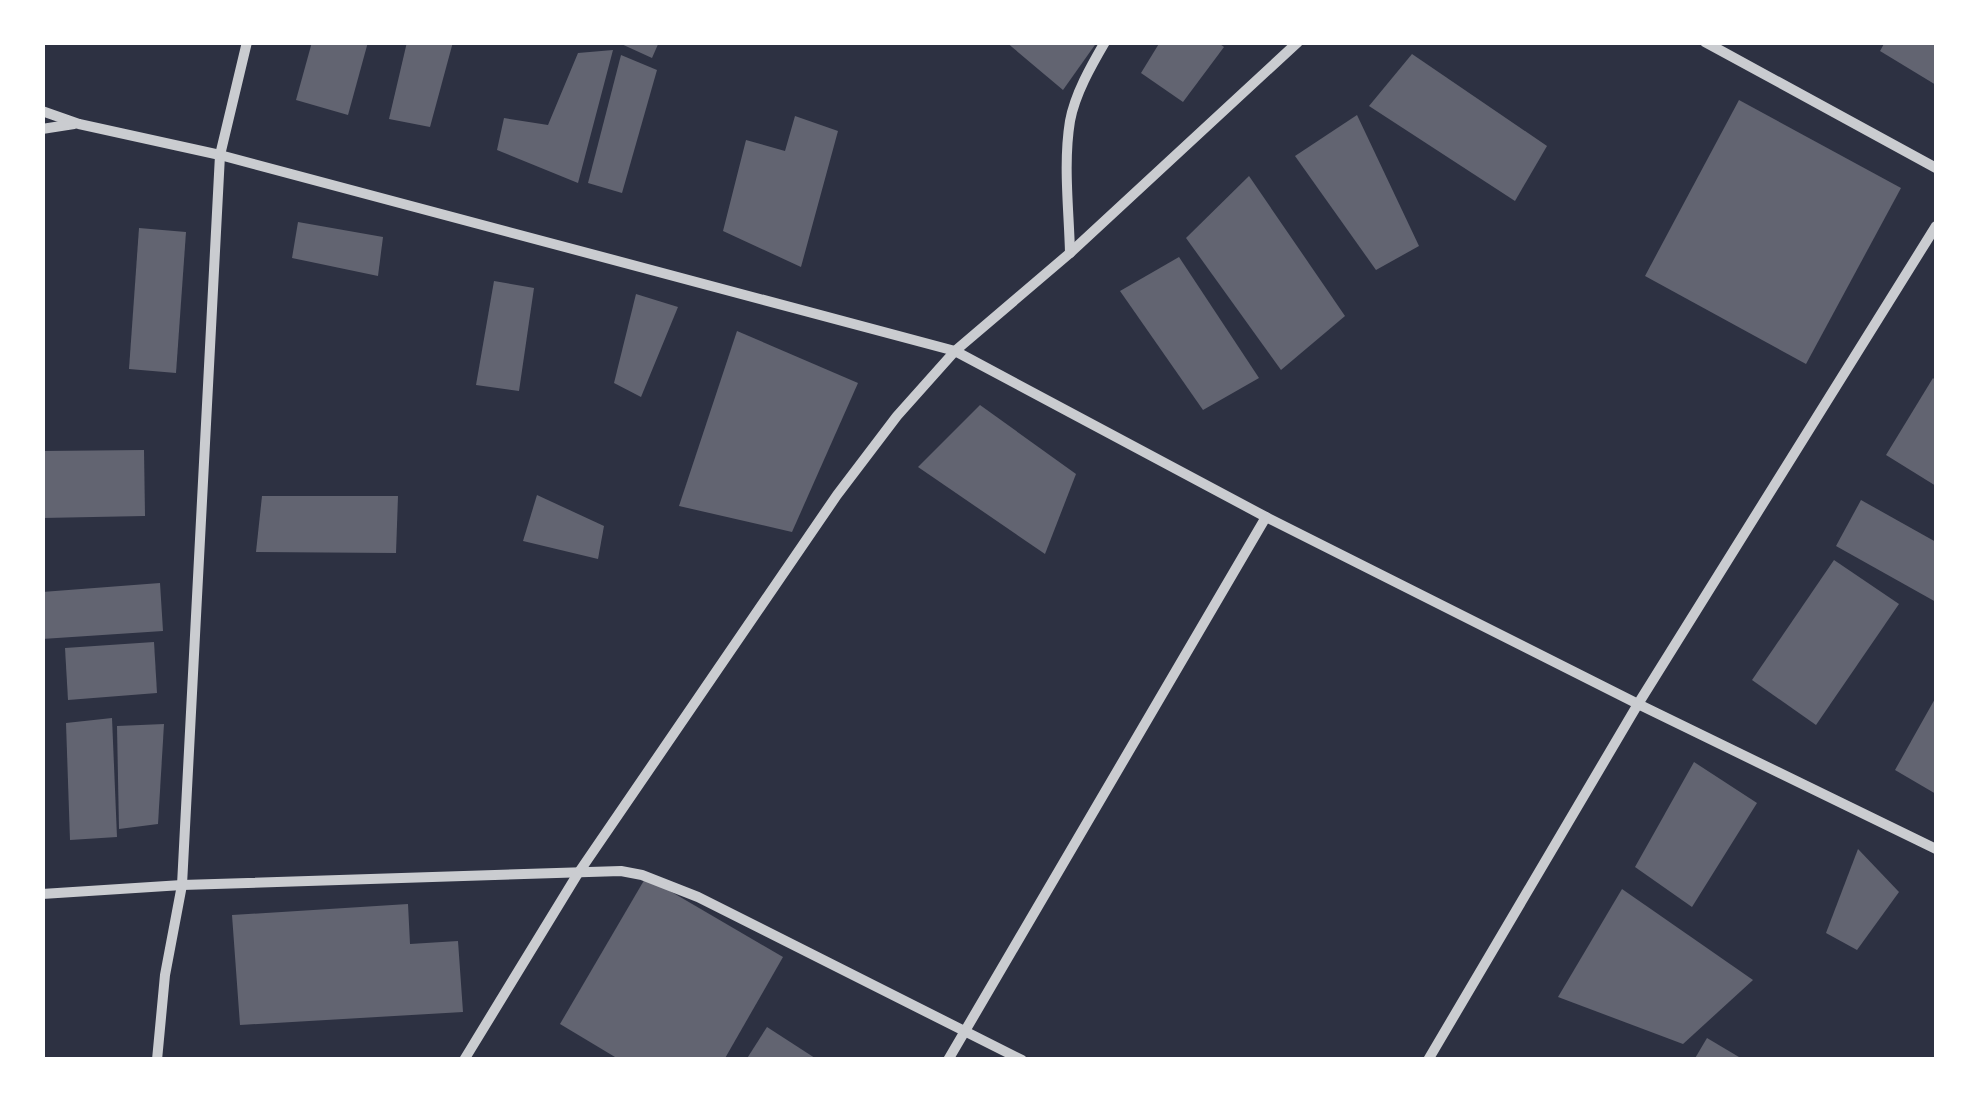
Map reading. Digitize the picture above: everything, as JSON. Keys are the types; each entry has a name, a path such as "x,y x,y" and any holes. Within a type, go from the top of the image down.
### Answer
{"street":[{"path":"157,1060 165,975 182,886 220,156 248,42"},
{"path":"1070,253 1067,174 1071,118 1104,42"},
{"path":"464,1060 577,875 837,495 897,416 955,351 1070,253 1298,42"},
{"path":"1705,42 1936,168"},
{"path":"42,111 955,351 1266,517 1936,848"},
{"path":"42,129 80,124"},
{"path":"1428,1060 1638,704 1936,226"},
{"path":"948,1060 1266,517"},
{"path":"42,894 182,886 642,874 698,897 1022,1060"}],"building":[{"path":"312,42 368,42 348,115 296,100"},
{"path":"407,42 453,42 430,127 389,119"},
{"path":"617,42 659,42 652,58"},
{"path":"1006,42 1097,42 1063,90"},
{"path":"1160,42 1217,42 1224,47 1183,102 1141,73"},
{"path":"1885,42 1936,42 1936,85 1880,51"},
{"path":"613,50 578,183 497,150 504,118 548,125 578,53"},
{"path":"1412,54 1547,146 1515,201 1369,106"},
{"path":"621,55 657,70 622,193 588,183"},
{"path":"1739,100 1901,188 1806,364 1645,276"},
{"path":"1357,115 1419,246 1376,270 1295,156"},
{"path":"795,116 838,131 801,267 723,231 746,140 785,151"},
{"path":"1249,176 1345,316 1281,370 1186,238"},
{"path":"298,222 383,237 378,276 292,258"},
{"path":"139,228 186,232 176,373 129,369"},
{"path":"1179,257 1259,378 1203,410 1120,291"},
{"path":"494,281 534,288 519,391 476,385"},
{"path":"636,294 678,307 641,397 614,383"},
{"path":"737,331 858,383 792,532 679,506"},
{"path":"1933,378 1936,381 1936,486 1886,455"},
{"path":"980,405 1076,474 1045,554 918,467"},
{"path":"144,450 145,516 42,518 42,451"},
{"path":"537,495 604,526 598,559 523,541"},
{"path":"262,496 398,496 396,553 256,552"},
{"path":"1861,500 1936,542 1936,602 1836,546"},
{"path":"1834,560 1899,604 1816,725 1752,680"},
{"path":"160,583 163,631 42,639 42,592"},
{"path":"154,642 157,693 68,700 65,648"},
{"path":"1936,697 1936,794 1895,770"},
{"path":"112,718 117,837 70,840 66,723"},
{"path":"164,724 158,824 119,829 117,726"},
{"path":"1694,762 1757,803 1692,907 1635,867"},
{"path":"1858,849 1899,892 1857,950 1826,933"},
{"path":"646,877 783,957 724,1060 620,1060 560,1024"},
{"path":"1622,889 1753,980 1683,1044 1558,997"},
{"path":"408,904 410,944 458,941 463,1012 240,1025 232,915"},
{"path":"767,1027 818,1060 746,1060"},
{"path":"1707,1038 1744,1060 1694,1060"}]}
